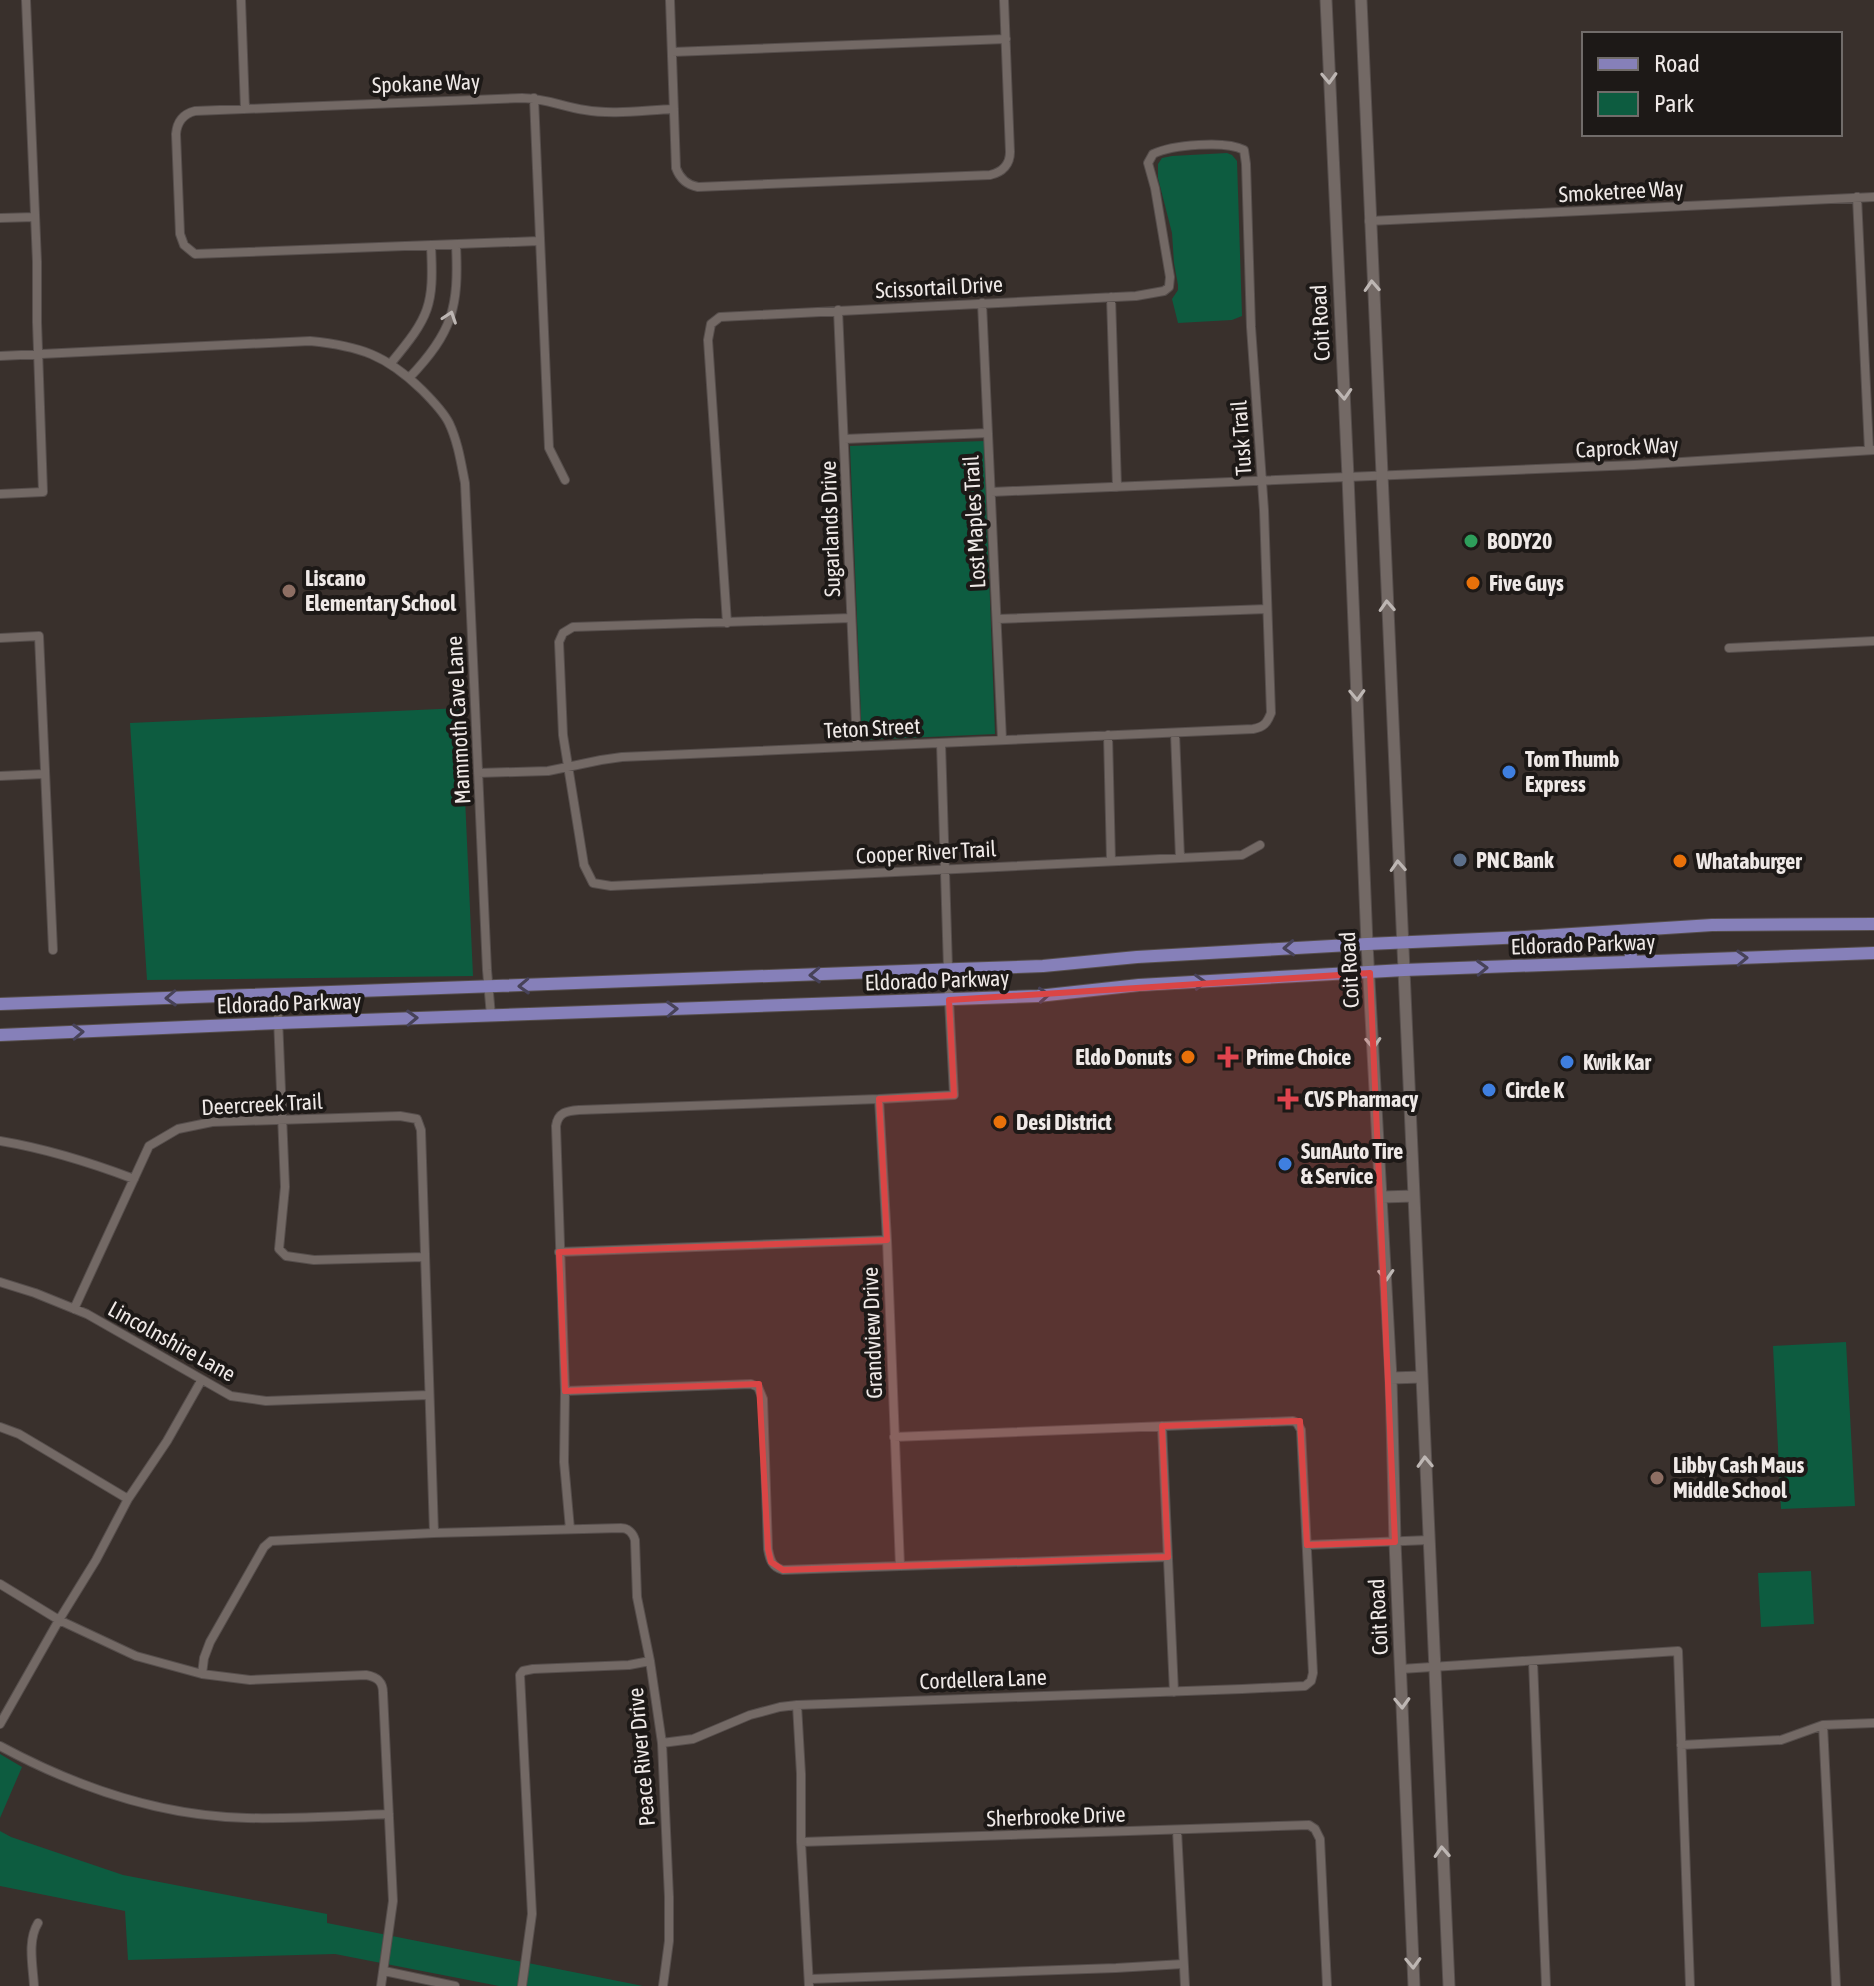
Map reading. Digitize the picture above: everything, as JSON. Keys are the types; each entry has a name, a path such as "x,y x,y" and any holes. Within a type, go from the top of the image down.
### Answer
{"main road":[{"name":"Coit Road","path":"1326,0 1367,944 1391,1378 1414,1986"},
{"path":"1361,0 1449,1986"},
{"name":"Eldorado Parkway","path":"0,1004 1043,966 1137,957 1712,925 1874,924"},
{"path":"1630,931 1631,962"},
{"name":"Eldorado Parkway","path":"0,1035 949,1000 1038,996 1139,985 1404,970 1874,953"},
{"path":"1137,957 1139,985"},
{"path":"1382,1197 1414,1196"},
{"path":"1391,1378 1422,1377"}],"street":[{"path":"0,494 43,492 26,0"},
{"path":"241,0 245,109"},
{"path":"670,0 676,168 683,180 698,187 990,175 1004,169 1010,152 1004,0"},
{"path":"672,52 1006,39"},
{"path":"534,98 549,448 565,480"},
{"name":"Spokane Way","path":"431,246 195,254 187,249 180,234 177,126 181,119 195,111 534,98 581,110 674,109"},
{"name":"Tusk Trail","path":"1169,287 1168,259 1148,163 1153,154 1165,148 1236,146 1244,150 1251,324 1262,481 1271,713 1267,723"},
{"path":"1857,197 1871,450"},
{"name":"Smoketree Way","path":"1369,221 1874,197"},
{"path":"0,218 35,217"},
{"path":"391,363 417,331 426,313 432,285 431,246 539,241"},
{"path":"409,378 433,351 449,323 456,295 456,245"},
{"name":"Scissortail Drive","path":"727,623 708,340 711,324 720,317 1136,296 1164,291 1169,287"},
{"path":"1111,297 1117,487"},
{"name":"Lost Maples Trail","path":"982,303 1002,740"},
{"name":"Sugarlands Drive","path":"838,310 857,746"},
{"name":"Mammoth Cave Lane","path":"0,356 310,341 336,344 361,350 391,363 430,398 448,420 460,453 465,483 491,1016"},
{"path":"844,439 988,433"},
{"name":"Caprock Way","path":"991,492 1643,465 1871,450"},
{"path":"997,619 1267,609"},
{"path":"568,767 560,696 559,642 563,633 573,627 851,618"},
{"path":"0,638 39,636 53,950"},
{"path":"1729,648 1874,641"},
{"name":"Teton Street","path":"478,773 548,771 622,757 1253,729 1267,723"},
{"path":"1175,733 1180,858"},
{"path":"1108,735 1111,861"},
{"path":"202,1674 210,1642 256,1561 268,1544 276,1540 570,1529 564,1462 565,1391 556,1126 559,1116 579,1110 954,1095 941,743"},
{"name":"Cooper River Trail","path":"568,767 584,865 593,883 611,886 1242,855 1260,845"},
{"path":"0,776 44,774"},
{"path":"277,994 285,1187 280,1252 290,1257 314,1260 424,1257 434,1533"},
{"name":"Grandview Drive","path":"879,1099 900,1566"},
{"name":"Deercreek Trail","path":"74,1309 149,1146 178,1129 212,1122 405,1116 417,1119 421,1130 424,1257"},
{"path":"0,1141 42,1148 134,1179"},
{"path":"559,1252 887,1240"},
{"name":"Lincolnshire Lane","path":"0,1282 87,1314 231,1396 257,1400 429,1395"},
{"path":"0,1724 128,1499 167,1441 201,1381"},
{"path":"565,1391 751,1384 758,1387 763,1399 768,1549 773,1565 783,1570 1168,1557"},
{"path":"894,1437 1293,1421 1301,1430 1307,1545 1429,1540"},
{"path":"1162,1426 1174,1692"},
{"path":"0,1427 19,1434 128,1499"},
{"name":"Peace River Drive","path":"570,1529 627,1529 635,1540 637,1597 662,1743 669,1897 669,1941 663,1986"},
{"name":"Cordellera Lane","path":"662,1743 693,1739 750,1715 797,1705 1305,1686 1311,1681 1313,1673 1307,1545"},
{"path":"0,1584 59,1620 136,1656 202,1674 250,1680 366,1675 379,1680 383,1693 393,1901 381,1986"},
{"path":"1401,1669 1678,1651 1690,1986"},
{"path":"522,1986 532,1914 519,1683 521,1672 650,1661"},
{"path":"1533,1661 1546,1986"},
{"path":"797,1705 809,1983 1183,1964"},
{"path":"1681,1745 1781,1740 1823,1725 1874,1723"},
{"path":"1823,1725 1836,1986"},
{"path":"0,1746 55,1774 110,1794 191,1813 245,1818 389,1814"},
{"name":"Sherbrooke Drive","path":"801,1842 1305,1825 1312,1827 1320,1839 1327,1986"},
{"path":"1177,1830 1185,1986"},
{"path":"34,1986 32,1942 38,1923"},
{"path":"384,1971 455,1986"}],"highlighted area":[{"path":"1370,973 1395,1542 1307,1545 1300,1421 1162,1426 1168,1557 783,1570 771,1562 768,1549 759,1384 565,1391 559,1252 887,1240 879,1099 954,1095 949,1000"}],"green space":[{"path":"1227,153 1237,161 1242,316 1232,320 1178,323 1172,299 1178,285 1172,233 1158,178 1158,164 1162,158 1172,156"},
{"path":"984,441 995,734 862,740 850,446"},
{"path":"461,708 473,976 147,980 130,723"},
{"path":"1846,1342 1855,1506 1781,1509 1773,1346"},
{"path":"1811,1571 1814,1624 1761,1627 1758,1573"},
{"path":"0,1754 22,1767 0,1818"},
{"path":"0,1831 123,1875 327,1914 327,1923 643,1986 499,1986 335,1954 128,1960 125,1911 0,1886"}],"place":[{"name":"BODY20","path":"1471,541"},
{"name":"Five Guys","path":"1473,583"},
{"name":"Liscano Elementary School","path":"289,591"},
{"name":"Tom Thumb Express","path":"1509,772"},
{"name":"PNC Bank","path":"1460,860"},
{"name":"Whataburger","path":"1680,861"},
{"name":"Eldo Donuts","path":"1188,1057"},
{"name":"Prime Choice","path":"1228,1057"},
{"name":"Kwik Kar","path":"1567,1062"},
{"name":"Circle K","path":"1489,1090"},
{"name":"CVS Pharmacy","path":"1288,1099"},
{"name":"Desi District","path":"1000,1122"},
{"name":"SunAuto Tire & Service","path":"1285,1164"},
{"name":"Libby Cash Maus Middle School","path":"1657,1478"}]}
